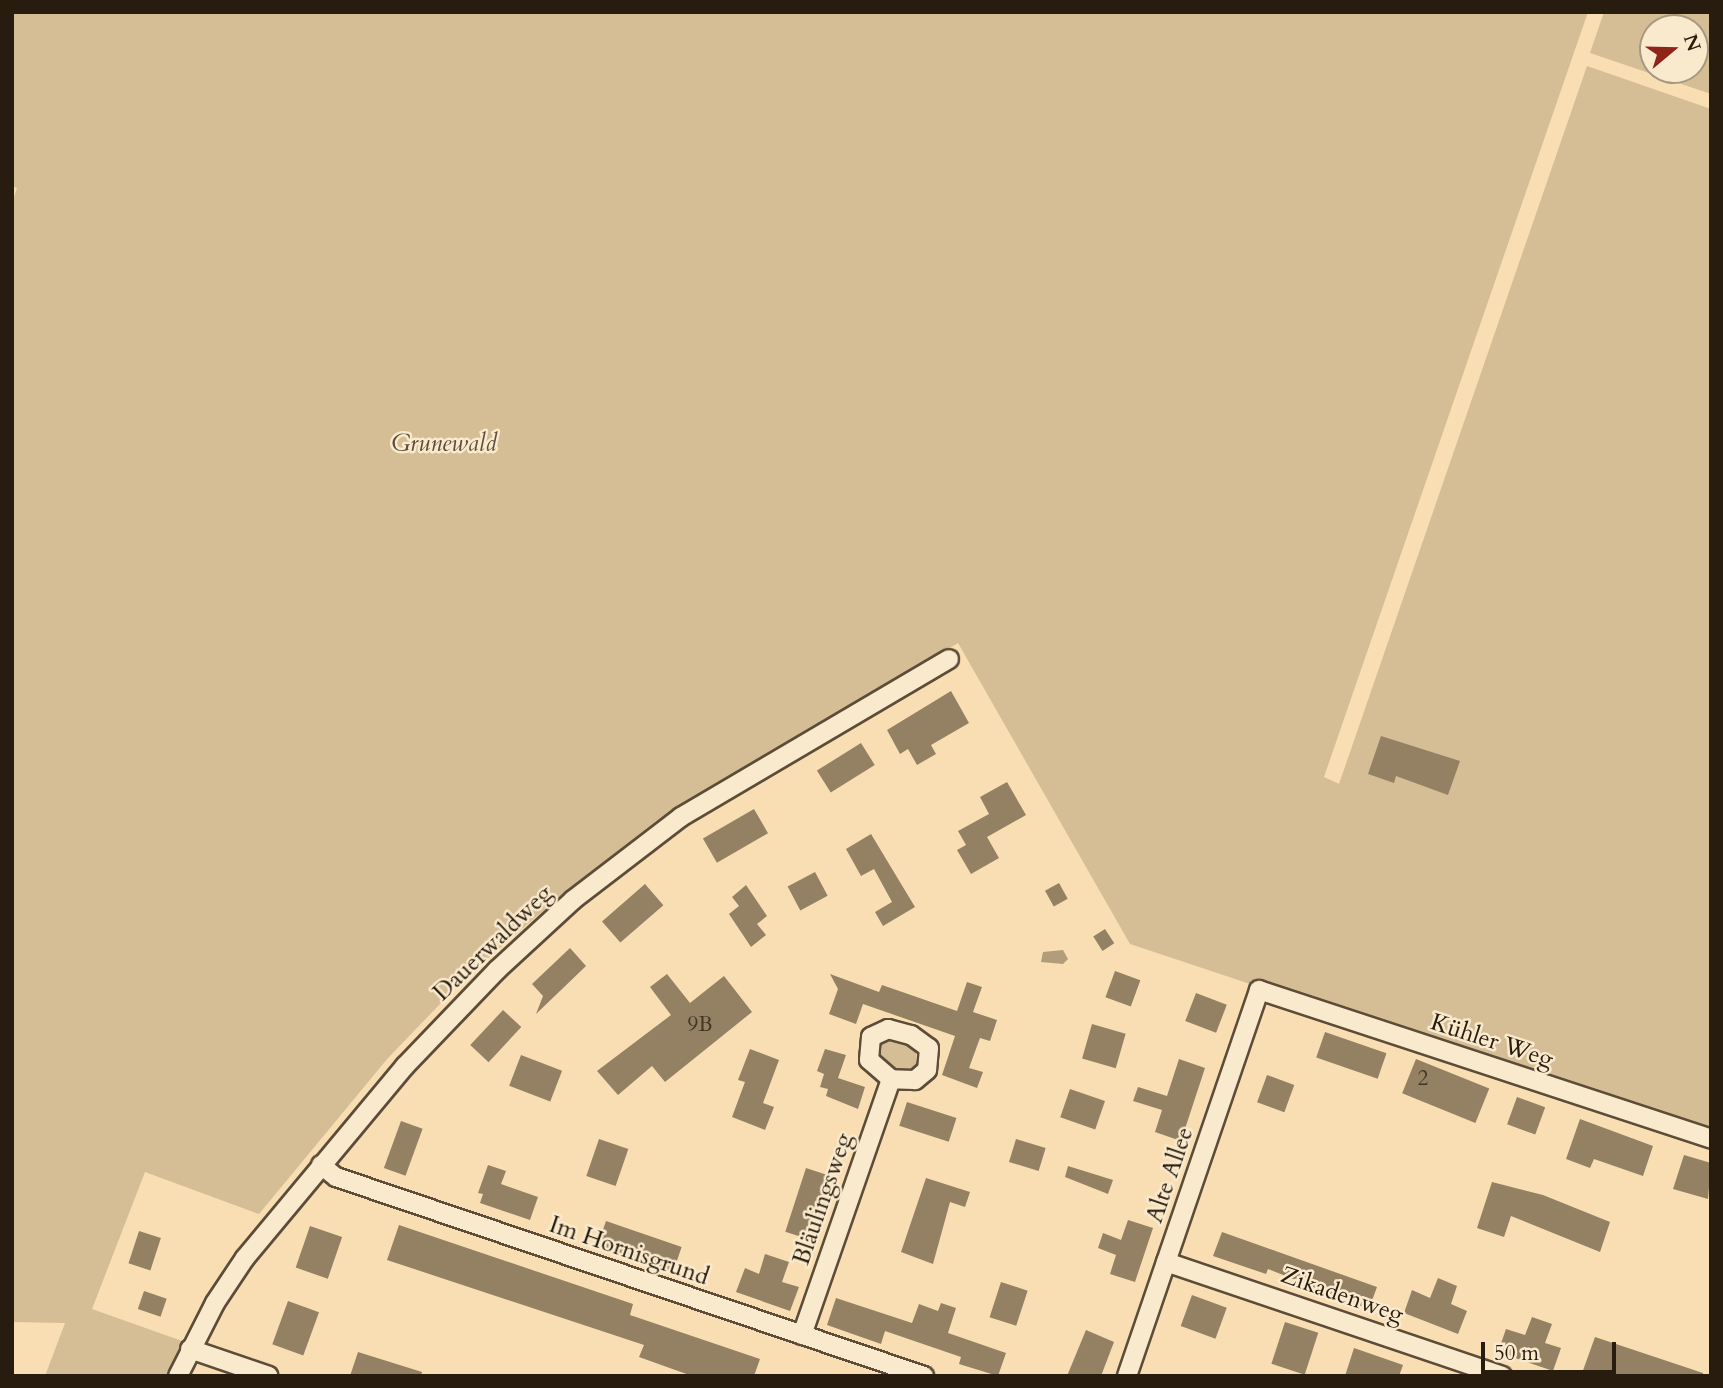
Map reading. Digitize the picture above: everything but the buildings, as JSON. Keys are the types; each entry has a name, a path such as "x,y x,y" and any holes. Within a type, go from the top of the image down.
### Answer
{"street":[{"name":"Dauerwaldweg","path":"178,1376 190,1349 245,1258 321,1165 450,1018 573,900 681,817 949,659"},
{"name":"Kühler Weg","path":"1259,990 1711,1139"},
{"name":"Alte Allee","path":"1128,1376 1259,990"},
{"name":"Bläulingsweg","path":"802,1335 891,1079"},
{"name":"Im Hornisgrund","path":"321,1165 336,1177 924,1376"},
{"name":"Zikadenweg","path":"1166,1262 1502,1376"},
{"path":"190,1349 269,1376"}],"green space":[{"name":"Grunewald","path":"12,12 1588,12 1324,777 1339,784 1587,66 1711,109 1711,1137 1130,944 958,643 656,821 565,892 465,978 388,1058 259,1214 145,1172 92,1309 182,1341 168,1376 45,1376 65,1323 12,1322 12,203 17,188 12,186"},
{"path":"1604,12 1711,12 1711,94 1681,84 1709,84 1709,14 1639,14 1639,70 1590,53"},
{"path":"889,1040 914,1048 919,1063 914,1070 905,1074 880,1066 874,1058 879,1043"}],"shaded area":[{"path":"1063,950 1068,959 1063,964 1041,962 1043,952"}]}
